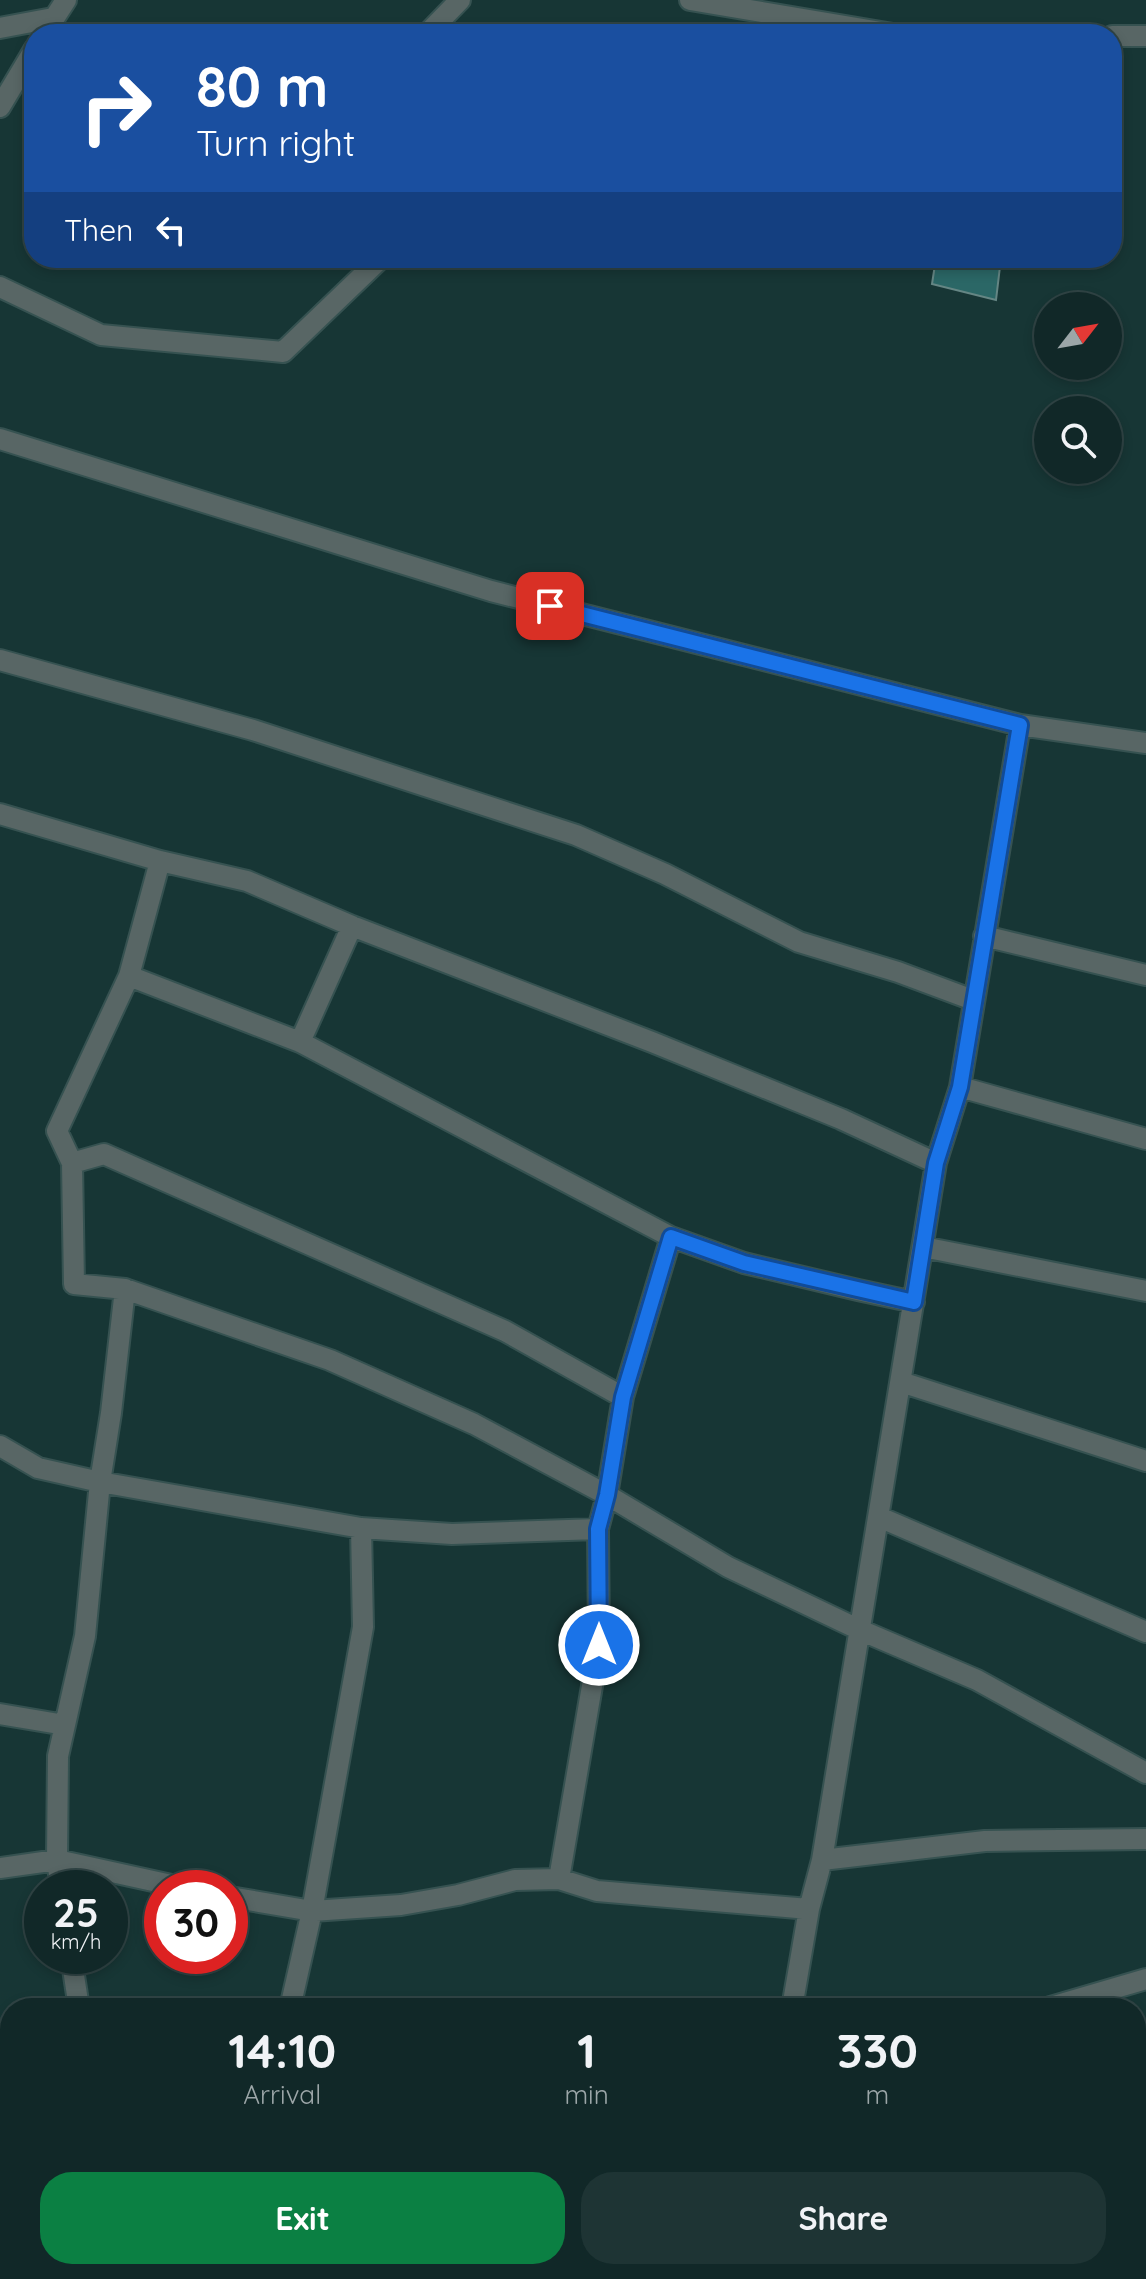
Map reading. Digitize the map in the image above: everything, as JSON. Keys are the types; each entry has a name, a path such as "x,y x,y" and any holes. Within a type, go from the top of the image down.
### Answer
{"street":[{"path":"49,24 66,0"},
{"path":"437,24 460,0"},
{"path":"690,0 833,24"},
{"path":"0,28 24,27"},
{"path":"1122,36 1146,36"},
{"path":"0,107 24,67"},
{"path":"0,287 101,335 283,352 371,268"},
{"path":"0,439 491,591 1020,725 1146,743"},
{"path":"0,660 253,730 576,835 665,874 799,942 898,972 973,1000"},
{"path":"794,1998 809,1909 822,1860 936,1163 960,1087 1020,725"},
{"path":"0,814 160,861 247,881 352,926 841,1119 936,1163"},
{"path":"160,861 129,976 57,1131 72,1163 74,1284 125,1289 330,1360 474,1424 607,1495 728,1567 860,1630 977,1680 1146,1773"},
{"path":"300,1042 352,926"},
{"path":"984,936 1146,975"},
{"path":"129,976 300,1042 671,1237 744,1263 914,1302"},
{"path":"960,1087 1146,1139"},
{"path":"72,1163 104,1154 505,1331 623,1397"},
{"path":"559,1879 599,1645 598,1529 607,1495 623,1397 671,1237"},
{"path":"923,1247 1146,1291"},
{"path":"58,1870 58,1756 85,1636 100,1482 125,1289"},
{"path":"901,1382 1146,1461"},
{"path":"0,1446 38,1468 100,1482 361,1528 452,1534 598,1529"},
{"path":"879,1517 1146,1632"},
{"path":"292,1998 312,1911 363,1627 361,1528"},
{"path":"0,1714 65,1725"},
{"path":"822,1860 985,1841 1146,1839"},
{"path":"0,1868 57,1860 144,1879"},
{"path":"248,1900 312,1911 401,1905 458,1895 515,1880 559,1879 597,1891 809,1909"},
{"path":"74,1974 77,1998"},
{"path":"1081,1998 1146,1979"}],"building":[{"path":"934,268 1000,268 996,300 932,284"}],"route":[{"path":"550,606 1020,725 960,1087 936,1163 914,1302 744,1263 671,1237 623,1397 607,1495 598,1529 599,1645"}]}
